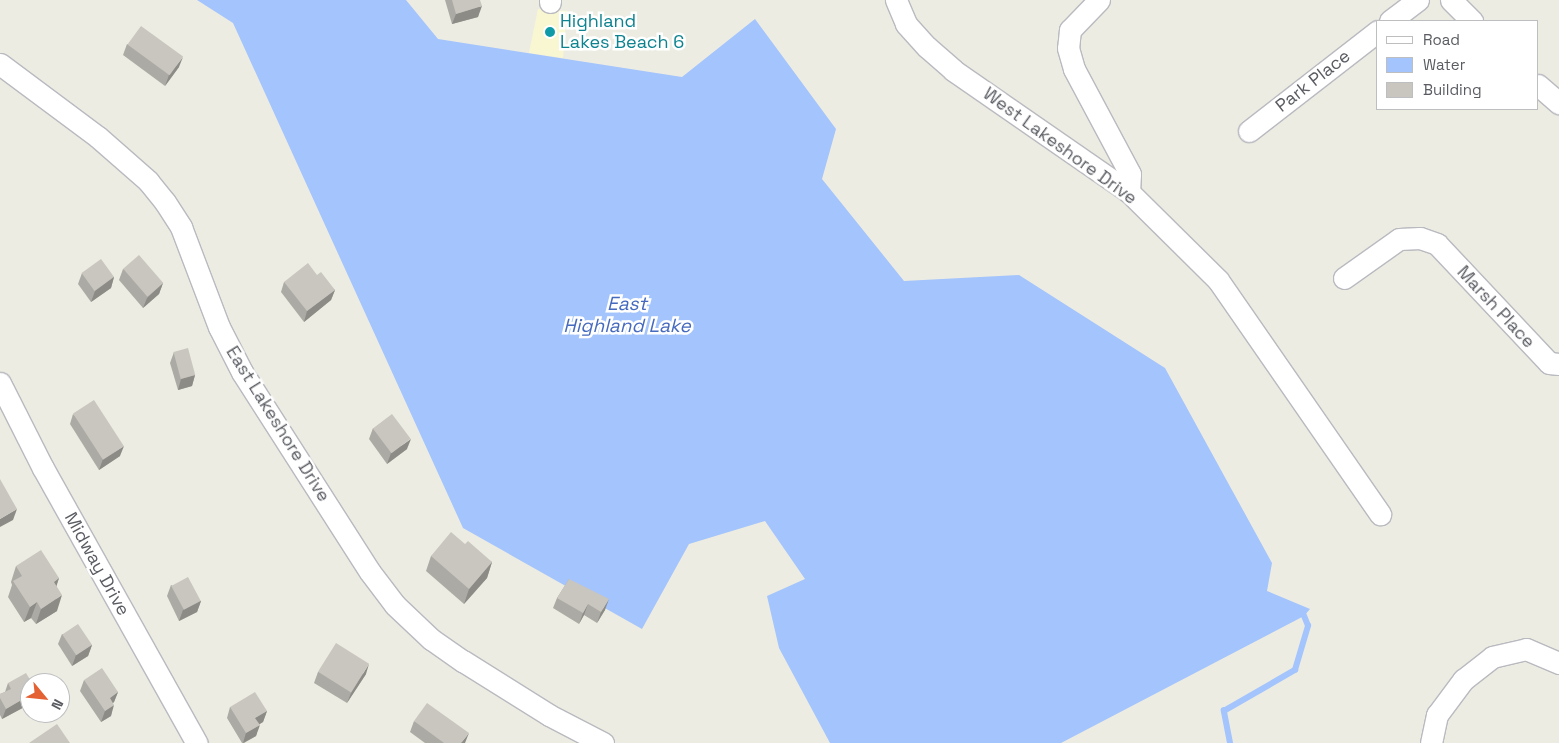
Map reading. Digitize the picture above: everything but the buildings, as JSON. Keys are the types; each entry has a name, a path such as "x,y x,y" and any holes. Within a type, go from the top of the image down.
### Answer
{"street":[{"name":"West Lakeshore Drive","path":"896,0 906,24 926,48 953,70 1129,192 1218,280 1380,514"},
{"path":"1099,0 1070,30 1068,48 1074,69 1130,174 1129,192"},
{"path":"1391,20 1418,0"},
{"path":"1452,0 1471,20"},
{"name":"Park Place","path":"1249,131 1376,33"},
{"name":"East Lakeshore Drive","path":"0,64 98,137 148,181 165,202 181,227 219,327 242,372 370,572 395,605 431,639 463,661 549,715 603,743"},
{"path":"1539,86 1559,103"},
{"name":"Marsh Place","path":"1344,278 1399,239 1420,238 1437,244 1549,363 1559,364"},
{"name":"Midway Drive","path":"0,383 43,468 197,743"},
{"path":"1431,743 1437,714 1463,680 1492,657 1526,649 1559,664"}],"sand":[{"name":"Highland Lakes Beach 6","path":"538,9 567,11 563,58 529,53"}],"water":[{"name":"East Highland Lake","path":"197,0 406,0 438,39 682,77 755,19 836,129 822,179 904,281 1019,275 1165,368 1272,563 1267,591 1310,609 1304,616 1061,743 830,743 779,648 767,596 805,579 765,521 689,544 642,629 463,528 233,23"}],"waterway":[{"path":"1230,743 1224,711 1295,670 1308,626 1304,616"}],"place":[{"name":"Highland Lakes Beach 6","path":"550,32"}]}
